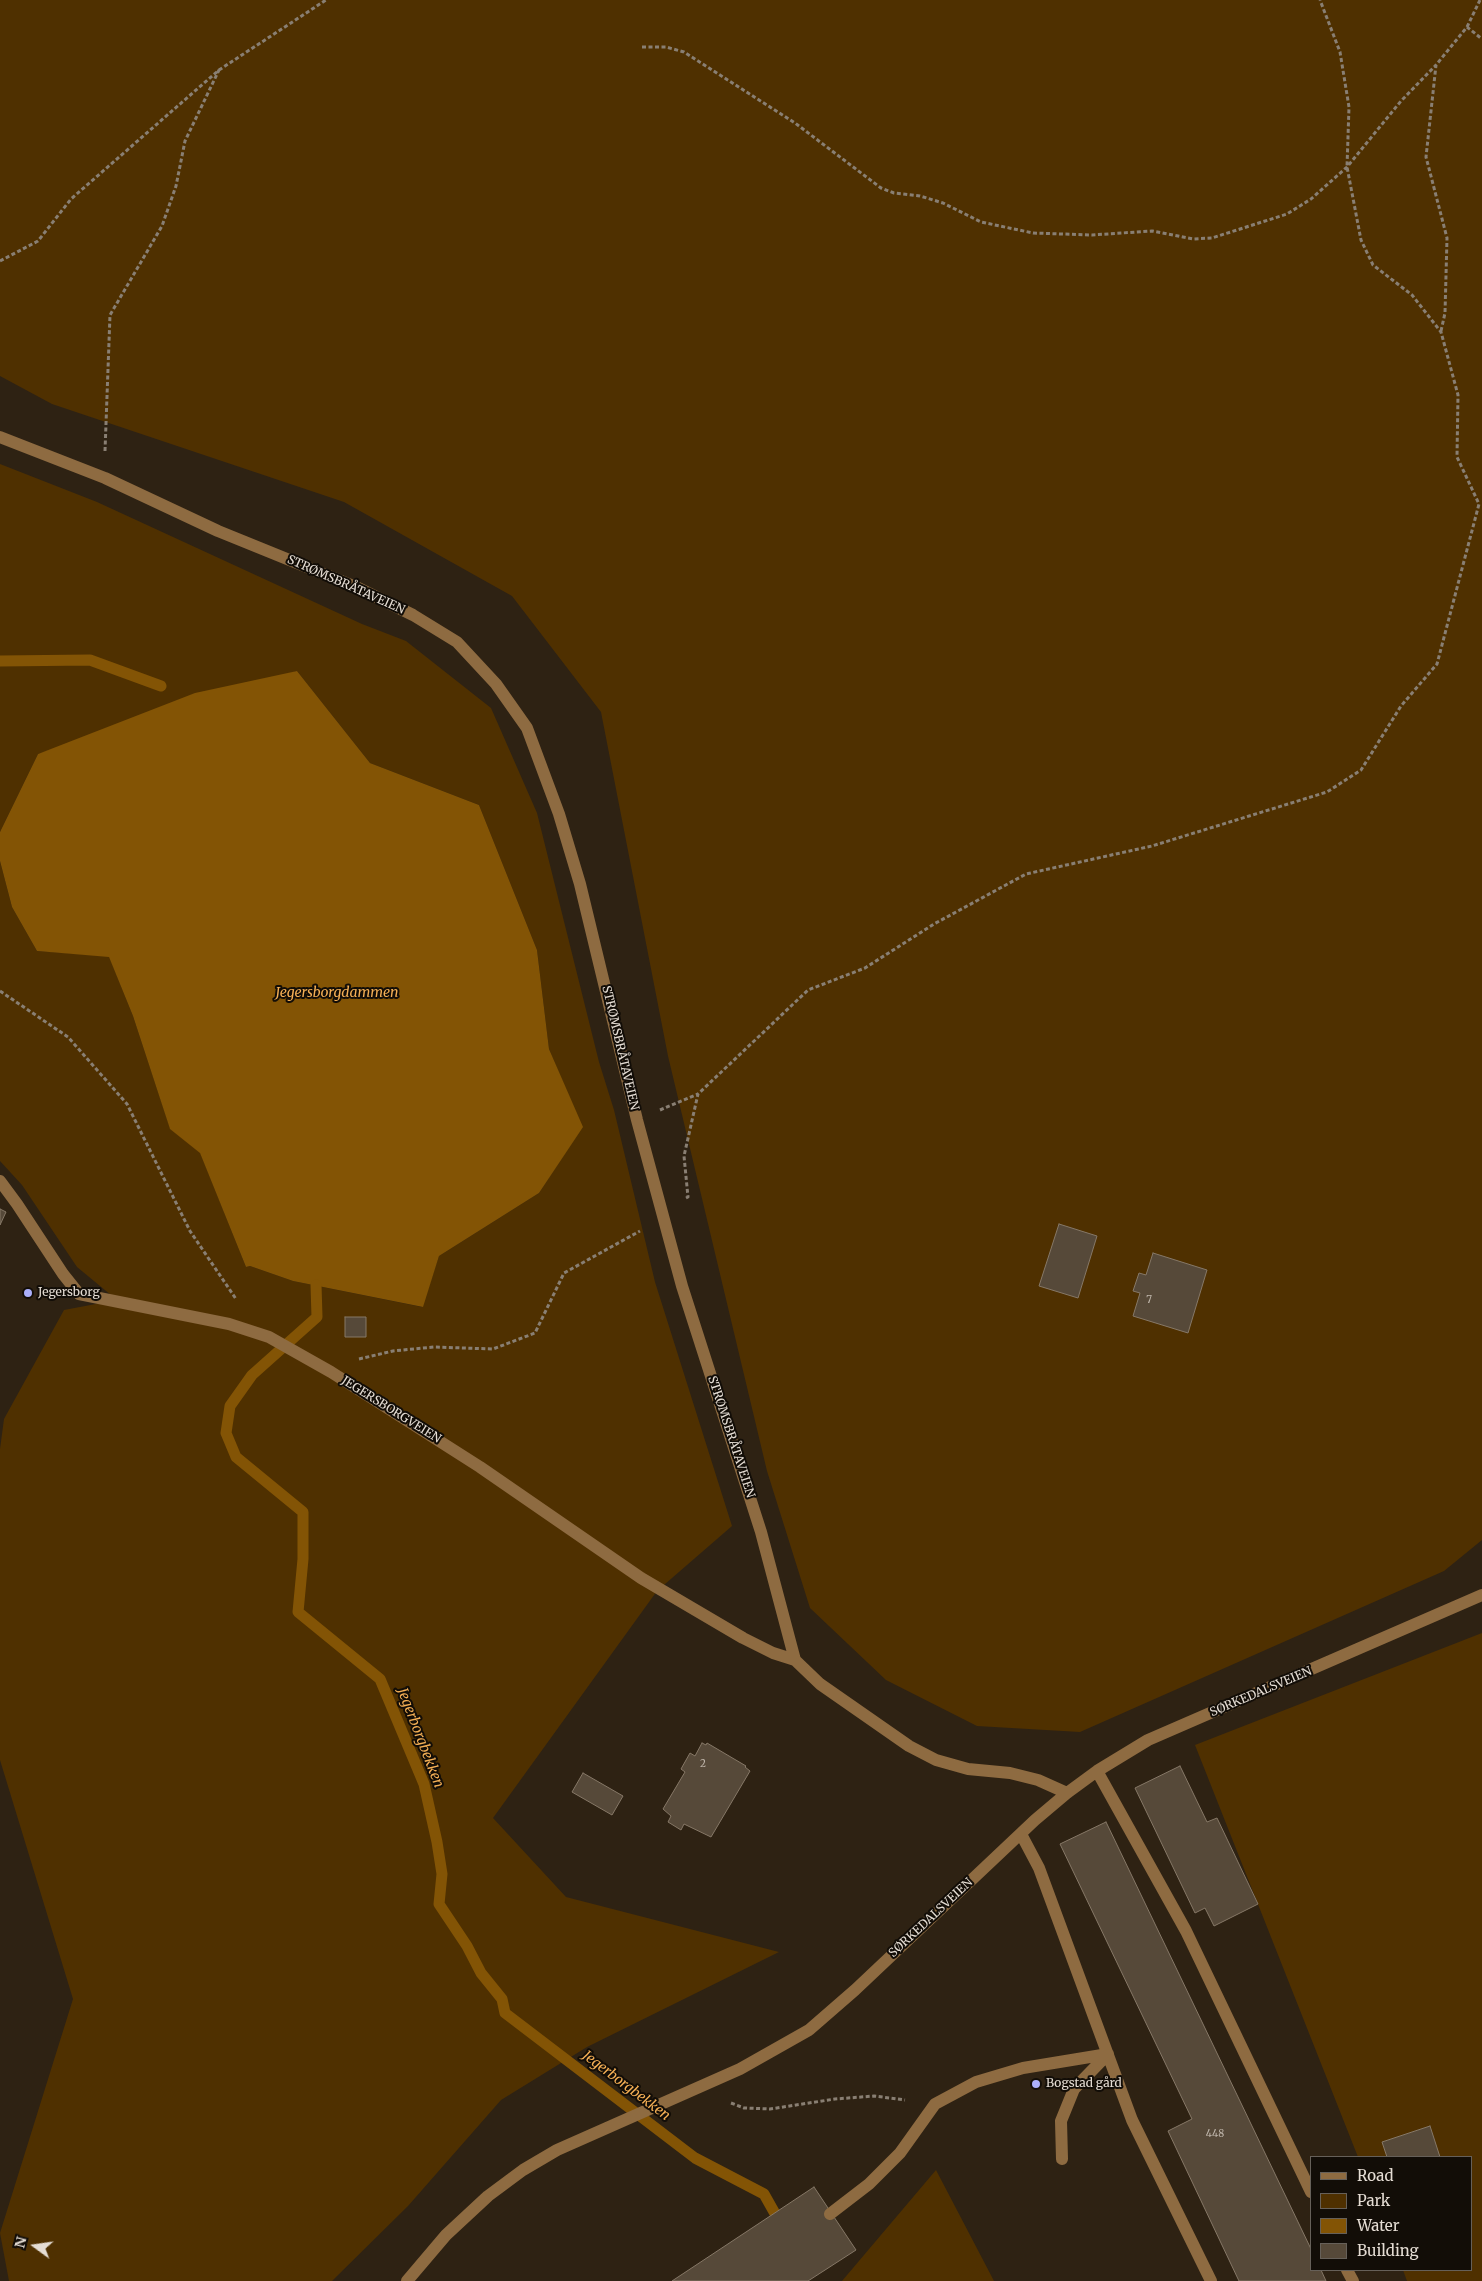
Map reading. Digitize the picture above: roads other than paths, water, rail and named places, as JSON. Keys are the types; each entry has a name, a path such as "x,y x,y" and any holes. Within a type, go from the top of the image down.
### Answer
{"street":[{"name":"STRØMSBRÅTAVEIEN","path":"0,437 104,478 218,531 356,587 413,616 457,642 496,684 527,728 559,814 582,893 637,1120 663,1218 682,1286 761,1532 795,1660"},
{"name":"JEGERSBORGVEIEN","path":"0,1181 18,1204 63,1274 79,1294 229,1324 268,1337 330,1372 480,1467 641,1578 743,1638 772,1653 795,1660"},
{"name":"SØRKEDALSVEIEN","path":"407,2281 446,2235 504,2183 557,2150 740,2069 810,2030 1021,1834 1067,1793 1097,1771 1148,1740 1482,1595"},
{"path":"795,1660 820,1684 909,1746 936,1760 968,1769 1010,1772 1038,1780 1067,1793"},
{"path":"1097,1771 1186,1931 1310,2190"},
{"path":"1021,1834 1040,1868 1132,2120 1211,2281"},
{"path":"830,2214 869,2184 900,2153 935,2104 976,2082 1023,2068 1108,2054"},
{"path":"1062,2159 1060,2121 1074,2089 1108,2054"}],"water":[{"name":"Jegersborgdammen","path":"297,671 370,763 479,805 537,950 549,1049 583,1127 539,1193 439,1256 423,1307 293,1281 250,1266 246,1267 200,1153 170,1129 133,1016 109,957 37,951 12,907 0,861 0,832 38,754 195,693"}],"waterway":[{"name":"Jegerborgbekken","path":"0,661 90,660 161,686"},
{"name":"Jegerborgbekken","path":"316,1285 317,1317 252,1375 230,1406 226,1433 236,1457 303,1512 303,1559 298,1612 380,1679 424,1784 442,1874 439,1904 467,1946 481,1973 502,1999 505,2013 695,2158 764,2194 782,2226"}],"place":[{"name":"Jegersborg","path":"28,1293"},
{"name":"Bogstad gård","path":"1036,2084"}]}
